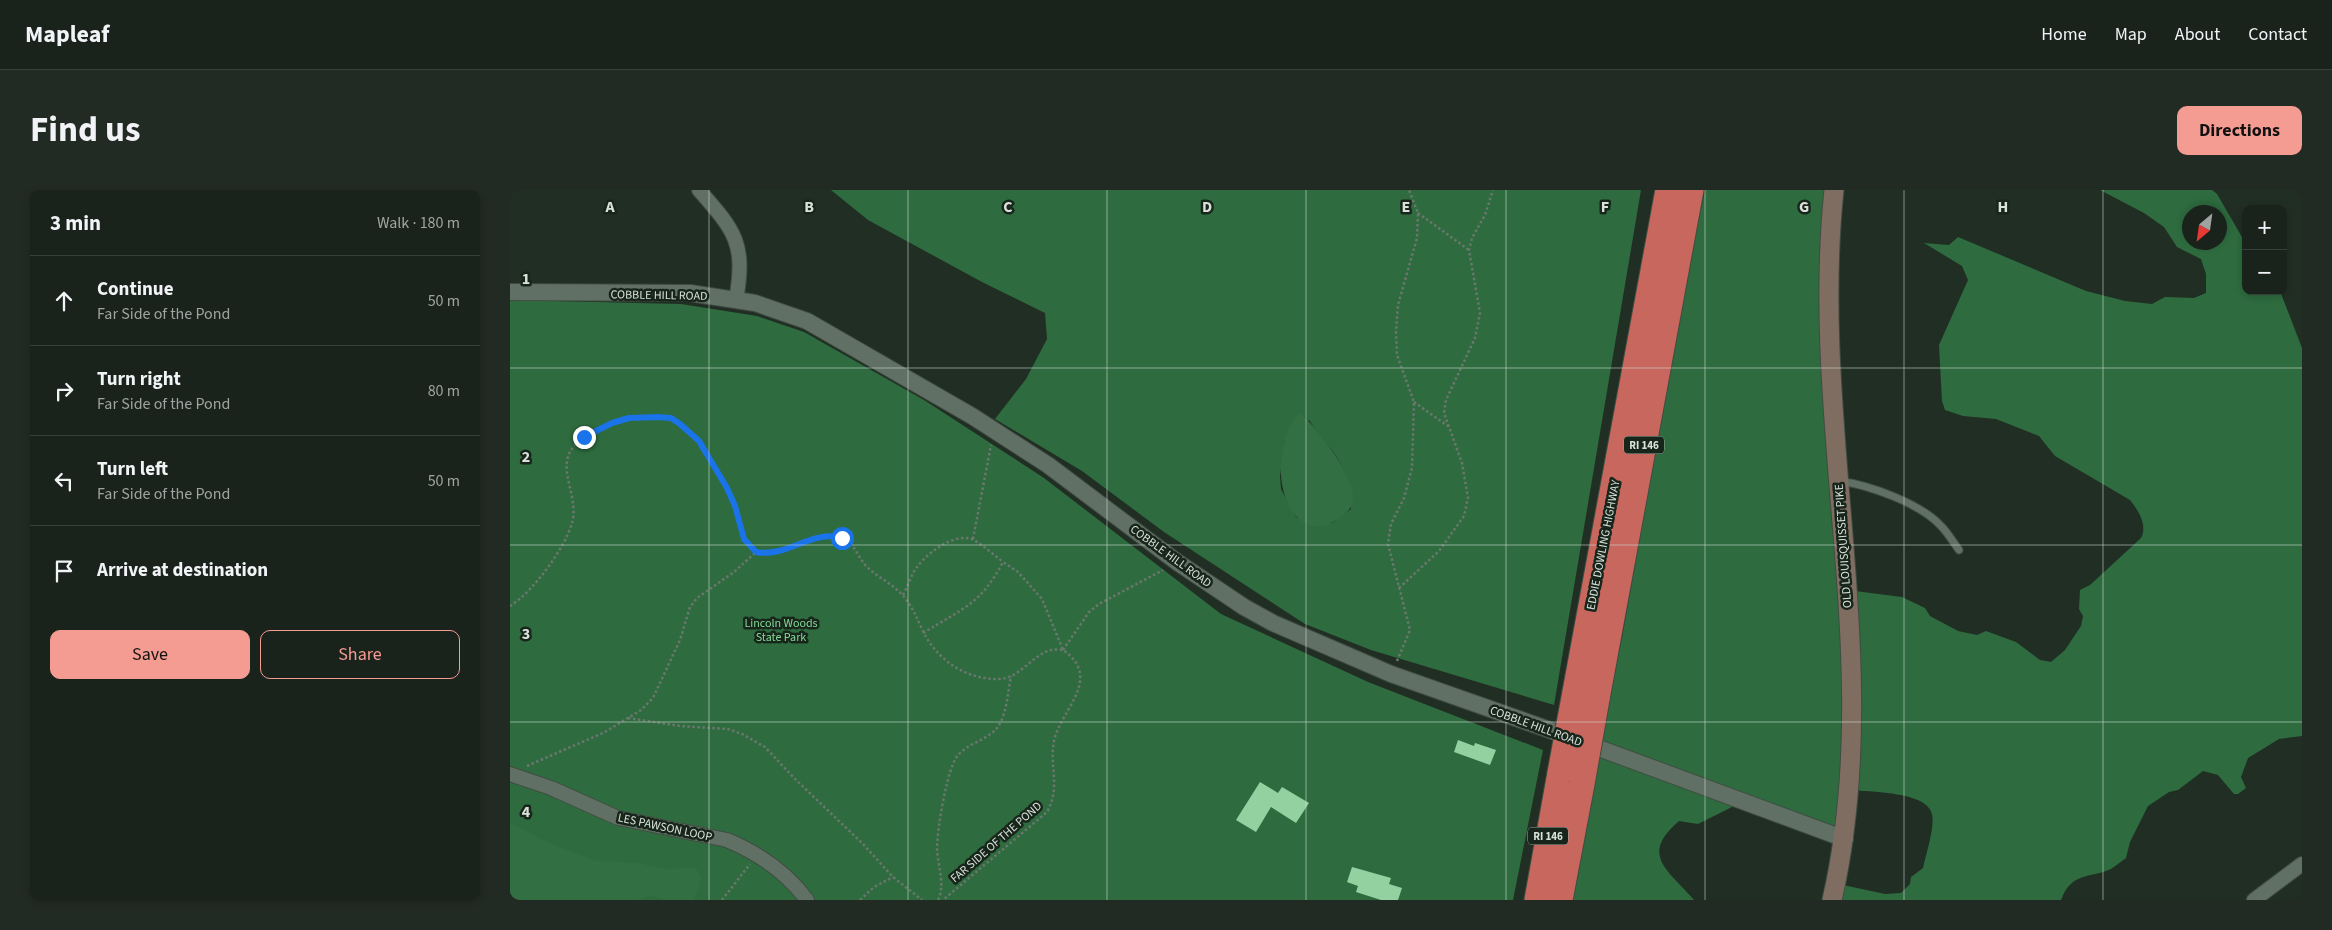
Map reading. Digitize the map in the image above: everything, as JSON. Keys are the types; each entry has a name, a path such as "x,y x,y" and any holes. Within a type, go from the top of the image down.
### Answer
{"highway":[{"name":"EDDIE DOWLING HIGHWAY","path":"1560,900 1582,784 1586,696 1668,190"},
{"name":"EDDIE DOWLING HIGHWAY","path":"1537,900 1560,773 1586,696 1691,190"}],"main road":[{"name":"OLD LOUISQUISSET PIKE","path":"1832,900 1845,839 1853,713 1830,342 1829,246 1834,190"}],"street":[{"path":"698,190 725,220 737,243 741,270 736,300"},
{"name":"COBBLE HILL ROAD","path":"510,292 690,293 736,300 781,311 830,332 994,430 1048,465 1178,562 1244,607 1272,622 1391,674 1547,729 1845,839"},
{"name":"LES PAWSON LOOP","path":"514,772 618,818 727,840 757,855 796,884 807,900"},
{"path":"2254,900 2302,864"}],"lane":[{"path":"1839,481 1857,483 1918,508 1940,524 1959,550"}],"path":[{"path":"1391,674 1410,630 1388,544 1391,524 1404,498 1412,468 1414,402 1397,355 1396,332 1398,305 1417,238 1418,213 1410,190"},
{"path":"1399,588 1439,551 1464,516 1468,498 1462,463 1444,413 1446,400 1475,338 1480,313 1469,250 1472,238 1484,215 1493,190"},
{"path":"1418,213 1469,250"},
{"path":"1414,402 1449,427"},
{"path":"510,606 538,579 553,560 567,536 573,521 573,502 566,474 568,456 584,437 612,423 629,418 671,418 699,441 727,488 735,506 744,539 756,552 772,553 826,535 842,538 851,544 868,568 903,595 913,609 923,633 940,657 953,667 968,674 1000,679 1011,676 1050,650 1063,650 1089,612 1099,604 1178,562"},
{"path":"903,595 916,568 929,554 960,538 973,540 994,430"},
{"name":"FAR SIDE OF THE POND","path":"943,900 1047,812 1055,793 1054,740 1057,730 1076,698 1080,683 1077,664 1063,650 1042,599 1018,572 973,540"},
{"path":"514,772 606,732 640,710 653,698 680,640 690,607 697,598 734,572 756,552"},
{"path":"923,633 976,601 987,590 1003,562"},
{"path":"938,900 942,885 937,847 947,784 953,763 958,754 994,732 999,726 1003,718 1011,676"},
{"path":"628,718 680,726 728,729 742,734 765,747 893,876 922,900"},
{"path":"722,900 757,855"},
{"path":"860,900 874,887 893,876"}],"green space":[{"path":"831,190 1641,190 1554,705 1371,650 1305,624 1164,532 1082,471 995,419 1026,379 1047,339 1045,313 982,282 868,220","holes":["1309,420 1329,446 1345,473 1351,509 1332,523 1310,524 1296,517 1281,489 1280,476 1285,441"]},
{"path":"1705,190 1833,190 1847,590 1902,597 1925,608 1930,616 1958,631 1977,635 1986,631 2016,642 2040,660 2051,662 2065,650 2081,626 2083,616 2079,609 2080,590 2090,585 2141,538 2143,523 2130,500 2055,456 2039,436 1996,419 1963,416 1945,410 1942,401 1939,345 1968,280 1962,266 1924,243 1949,245 1958,237 2086,291 2125,301 2152,304 2165,297 2194,298 2206,293 2206,274 2201,259 2183,250 2227,250 2227,211 2242,237 2242,295 2282,295 2302,348 2302,736 2279,739 2248,758 2241,777 2246,788 2238,794 2234,794 2218,775 2203,771 2178,790 2169,792 2148,806 2130,842 2126,858 2109,870 2074,881 2069,885 2061,900 1839,900 1843,885 1885,894 1901,893 1910,884 1911,877 1923,868 1933,819 1928,806 1909,797 1882,792 1849,790 1832,831 1740,803 1698,824 1679,821 1667,833 1661,843 1659,853 1667,871 1694,900 1560,900 1599,744 1622,638 1683,294"},
{"path":"2100,190 2212,190 2217,194 2223,205 2182,205 2182,250 2177,247 2164,227 2144,213"},
{"name":"Lincoln Woods State Park","path":"510,300 681,304 757,316 804,332 924,400 1044,478 1221,614 1368,682 1543,750 1513,900 510,900"}],"shaded area":[{"path":"1299,414 1316,429 1334,453 1344,469 1353,494 1350,509 1341,517 1326,525 1313,526 1302,521 1293,512 1286,500 1282,485 1282,456 1286,439 1289,428"},
{"path":"510,822 542,840 596,861 638,863 665,869 693,868 698,871 701,879 697,894 693,900 665,900 649,895 637,900 510,900"}],"building":[{"path":"1458,740 1474,746 1475,743 1496,750 1490,765 1454,752"},
{"path":"1260,782 1278,793 1282,787 1309,803 1296,823 1271,807 1256,832 1236,820"},
{"path":"1352,867 1391,878 1389,884 1402,888 1398,900 1381,900 1356,892 1358,886 1347,882"}],"route":[{"path":"584,437 612,423 629,418 671,418 699,441 727,488 735,506 744,539 756,552 772,553 826,535 835,535 842,538"}]}
